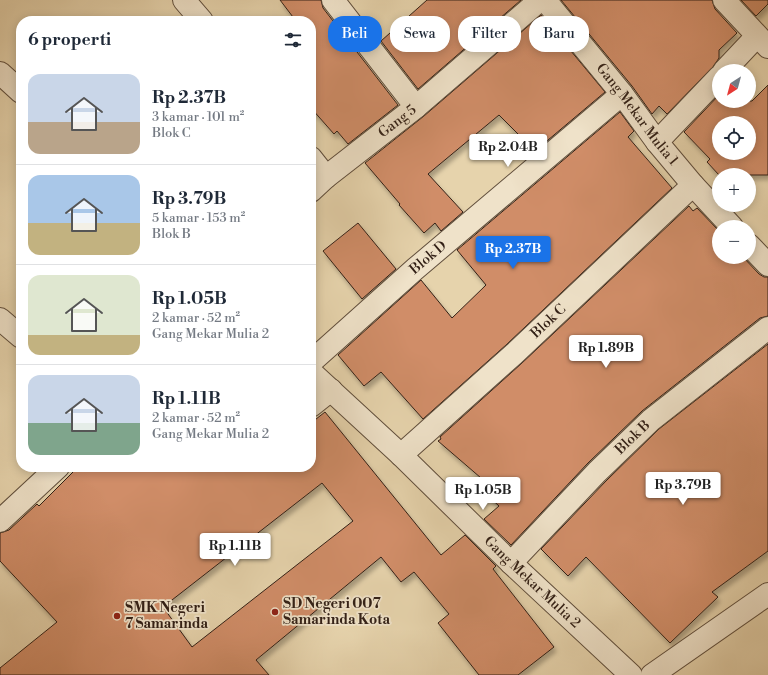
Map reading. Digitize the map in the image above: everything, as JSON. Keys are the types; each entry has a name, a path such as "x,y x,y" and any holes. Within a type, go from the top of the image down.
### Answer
{"street":[{"path":"184,0 198,16"},
{"name":"Gang 5","path":"319,184 416,107 333,0"},
{"path":"416,107 540,0"},
{"name":"Gang Mekar Mulia 1","path":"545,0 622,94 657,142 692,185 725,220"},
{"path":"724,0 763,41 733,64"},
{"path":"0,73 16,87"},
{"path":"657,142 712,84"},
{"name":"Blok D","path":"316,358 415,269 622,94"},
{"path":"316,174 319,184"},
{"name":"Blok C","path":"401,455 514,354 692,185"},
{"path":"756,252 768,265"},
{"path":"0,319 16,333"},
{"name":"Blok B","path":"512,563 596,472 652,420 768,328"},
{"name":"Gang Mekar Mulia 2","path":"316,376 401,455 512,563 631,675"},
{"path":"316,402 331,390"},
{"path":"0,521 53,472"},
{"path":"652,675 768,594"}],"building":[{"path":"280,0 321,0 323,8 329,16 328,52 357,52 398,105 348,144 337,131 334,134 316,114 316,16 292,16"},
{"path":"427,0 521,0 502,16 458,16 458,52 461,52 418,89 382,42 382,40 390,33 390,52 450,52 450,16 409,16"},
{"path":"561,0 712,0 715,9 737,33 719,50 719,58 715,64 712,64 712,68 667,114 659,106 652,114 632,86 589,34 589,16 574,16"},
{"path":"741,0 768,0 768,4 756,16"},
{"path":"529,25 529,52 572,52 605,92 535,151 499,115 428,174 463,212 441,231 435,223 424,233 365,163 424,116 498,52 521,52 521,32"},
{"path":"768,85 768,175 756,175 756,168 713,168 707,162 710,159 684,132 712,102 712,108 756,108 756,97"},
{"path":"620,112 634,131 628,137 672,188 506,345 423,419 381,372 364,386 338,355 421,280 452,318 486,285 457,250"},
{"path":"689,206 693,211 697,208 712,224 712,264 750,264 759,274 764,277 768,277 768,316 760,318 642,411 588,463 511,545 484,519 499,506 475,484 481,478 438,441 441,439 440,437 522,363"},
{"path":"358,223 396,269 362,299 323,251"},
{"path":"768,344 768,551 712,592 718,597 670,643 586,557 568,576 541,549 606,481 659,429"},
{"path":"325,412 441,555 465,535 496,566 493,569 554,647 518,675 479,675 438,623 449,614 414,572 401,582 381,557 256,660 269,675 0,675 0,668 57,622 0,561 0,533 9,530 37,504 39,506 73,472 316,472 316,419","holes":["322,483 353,521 192,647 163,607"]}],"place":[{"name":"SD Negeri 007 Samarinda Kota","path":"275,612"},
{"name":"SMK Negeri 7 Samarinda","path":"117,616"}]}
